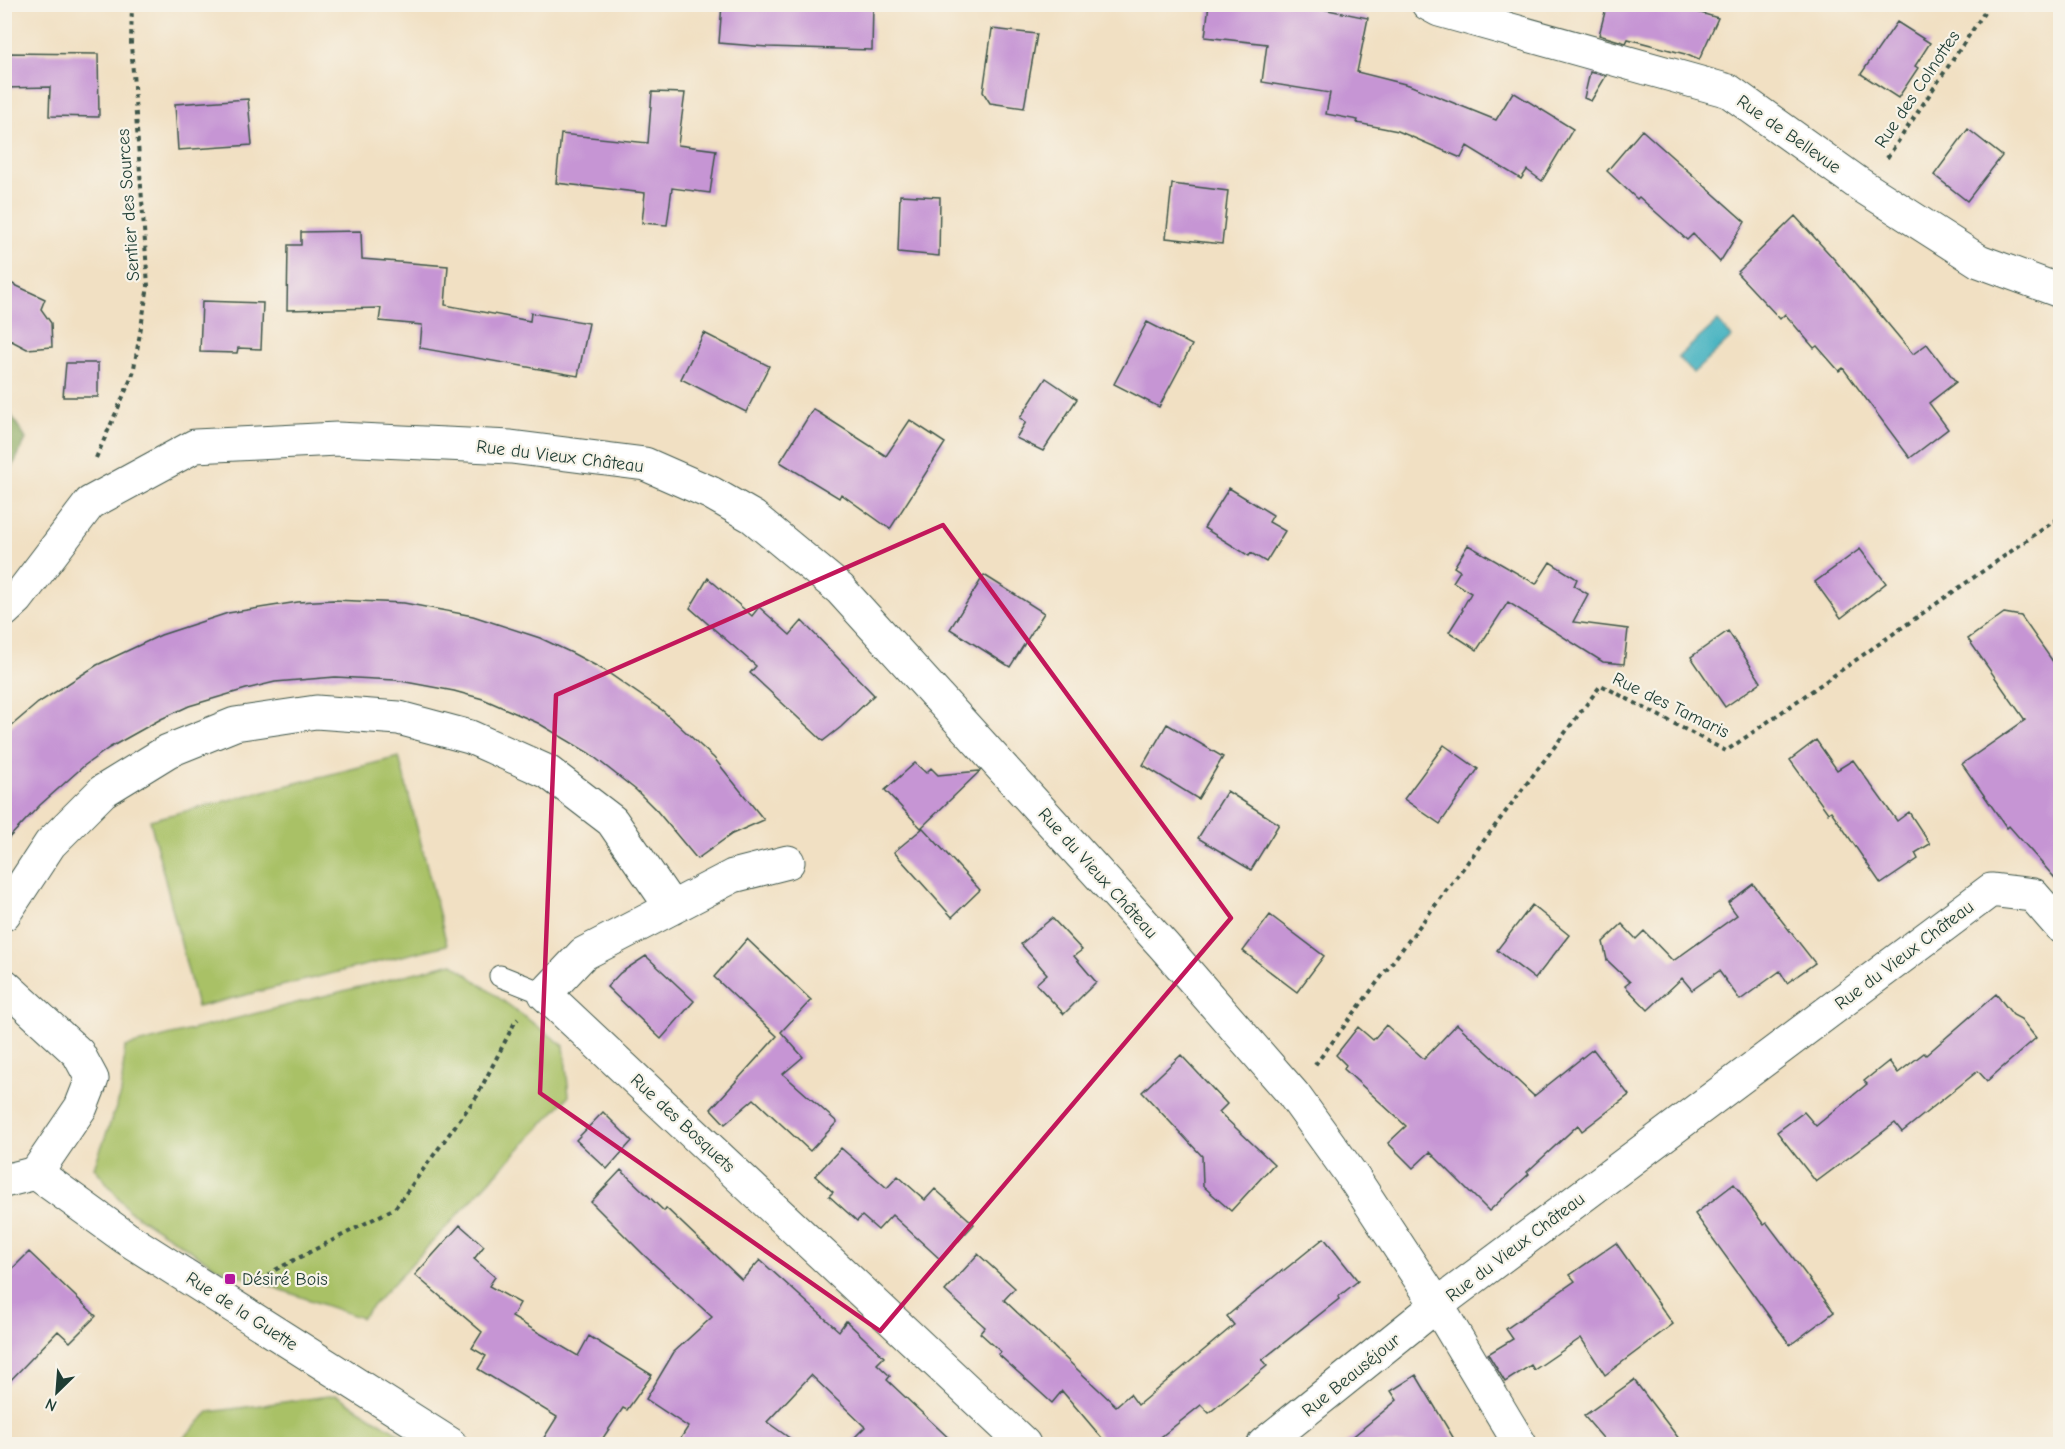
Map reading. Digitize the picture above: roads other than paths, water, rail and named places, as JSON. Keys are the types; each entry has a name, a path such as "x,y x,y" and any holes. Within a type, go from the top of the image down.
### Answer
{"street":[{"name":"Rue de Bellevue","path":"1428,4 1439,10 1729,92 1866,188 1979,261 2061,291"},
{"name":"Rue du Vieux Château","path":"4,611 17,599 90,503 195,446 337,439 511,447 645,464 711,493 753,517 840,589 1164,946 1293,1094 1355,1180 1437,1305 1991,890 2033,895 2061,926"},
{"path":"4,914 50,844 103,791 168,751 235,724 316,712 399,718 470,737 548,772 612,821 672,908"},
{"path":"545,994 584,954 733,876 788,862"},
{"path":"4,985 78,1053 92,1079 81,1107 36,1173 4,1181"},
{"name":"Rue des Bosquets","path":"545,994 1024,1444"},
{"name":"Rue de la Guette","path":"36,1173 126,1238 450,1444"},
{"path":"1437,1305 1520,1444"},
{"name":"Rue Beauséjour","path":"1264,1444 1437,1305"}],"lane":[{"path":"500,976 545,994"}],"water":[{"path":"1718,321 1732,337 1693,373 1678,357"}],"place":[{"name":"Désiré Bois","path":"230,1279"}]}
